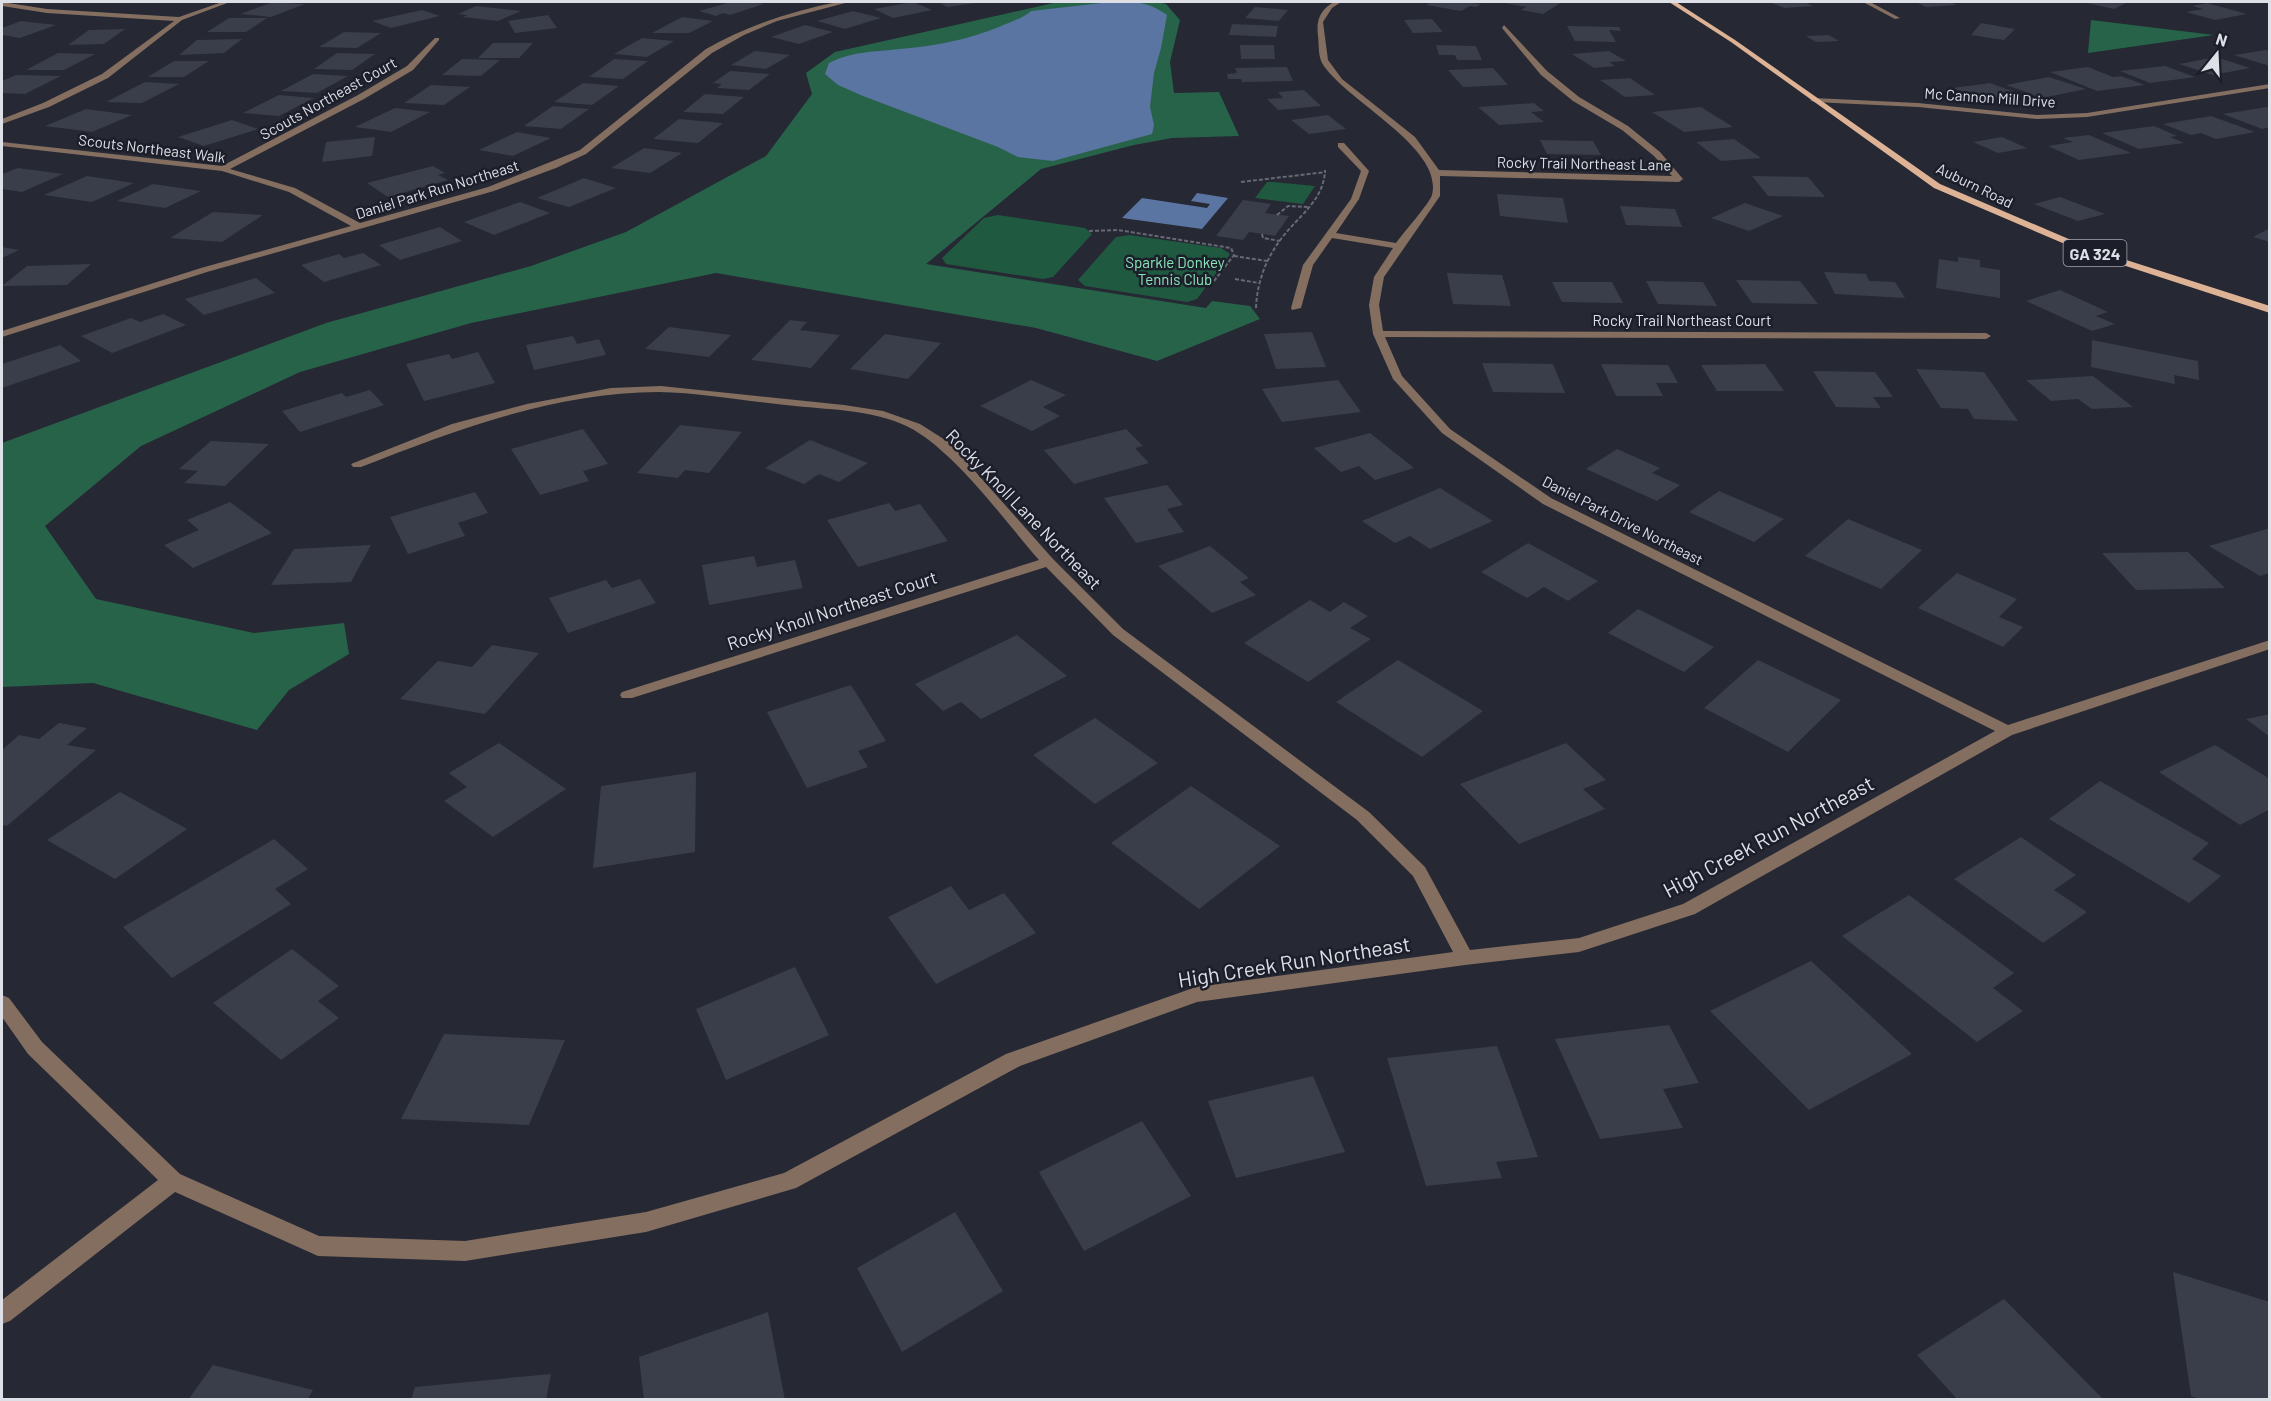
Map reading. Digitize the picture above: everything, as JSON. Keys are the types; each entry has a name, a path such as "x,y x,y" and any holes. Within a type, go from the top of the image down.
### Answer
{"main road":[{"name":"Auburn Road","path":"1672,2 1733,41 1937,186 1977,206 2089,251 2270,310"}],"street":[{"path":"2,122 46,105 105,76 180,20 227,2"},
{"name":"Daniel Park Run Northeast","path":"2,334 204,270 491,189 553,166 583,152 709,51 732,36 762,22 846,2"},
{"path":"1338,2 1330,7 1320,22 1323,60 1339,81 1412,139 1436,173"},
{"path":"1866,2 1897,18"},
{"path":"2,4 46,10 180,20"},
{"name":"Rocky Trail Northeast Lane","path":"1436,173 1679,179 1649,147 1625,128 1576,99 1544,73 1504,27"},
{"name":"Scouts Northeast Court","path":"223,169 361,97 410,68 437,39"},
{"name":"Mc Cannon Mill Drive","path":"1814,100 1918,105 2037,117 2087,115 2270,86"},
{"name":"Scouts Northeast Walk","path":"2,144 223,169 292,189 359,226"},
{"path":"1296,308 1308,265 1355,199 1365,171 1341,145"},
{"name":"Daniel Park Drive Northeast","path":"1436,173 1436,196 1379,277 1374,305 1378,334 1397,376 1446,431 1547,501 2007,731"},
{"path":"1328,234 1399,246"},
{"name":"Rocky Trail Northeast Court","path":"1378,334 1986,336"},
{"name":"Rocky Knoll Lane Northeast","path":"357,464 456,426 527,407 611,391 661,389 844,408 879,413 916,426 946,446 1048,562 1118,632 1363,816 1419,872 1465,958"},
{"name":"Rocky Knoll Northeast Court","path":"627,695 1048,562"},
{"name":"High Creek Run Northeast","path":"2,1003 35,1048 174,1181 318,1246 465,1251 645,1222 789,1181 1013,1060 1196,995 1465,958 1579,945 1689,909 2007,731 2270,644"},
{"path":"2,1313 174,1181"}],"path":[{"path":"1241,182 1326,171 1323,185 1309,207 1280,241 1267,261 1259,283 1256,308"},
{"path":"1277,215 1285,207 1295,204 1309,207"},
{"path":"1089,231 1118,230 1230,248 1234,252 1233,256 1211,285"},
{"path":"1262,234 1263,238 1280,241"},
{"path":"1233,256 1267,261"},
{"path":"1235,279 1259,283"}],"green space":[{"path":"1058,2 1158,2 1166,4 1180,20 1170,62 1174,93 1219,92 1239,136 1172,138 1134,145 1041,169 926,264 1206,308 1212,301 1250,306 1260,319 1157,361 1036,328 716,273 471,323 300,372 141,446 45,526 96,599 254,633 344,623 349,654 289,690 257,730 93,683 2,687 2,443 326,323 531,266 626,232 766,156 812,94 806,73 835,52"},
{"path":"2091,20 2214,35 2088,53"},
{"path":"1267,182 1315,186 1303,204 1255,198"},
{"name":"Sparkle Donkey Tennis Club","path":"998,215 1085,228 1092,234 1053,277 1043,279 946,264 942,258 984,218"},
{"name":"Sparkle Donkey Tennis Club","path":"1129,235 1221,248 1230,254 1197,299 1187,302 1085,286 1078,280 1116,237"}],"water":[{"path":"1111,2 1140,3 1154,7 1167,15 1154,73 1150,107 1154,125 1152,134 1053,161 1018,157 998,147 863,96 838,85 825,74 829,63 847,56 963,39 987,32 1031,11"},
{"path":"1197,193 1228,198 1202,229 1122,218 1142,198 1207,208 1210,204 1191,201"}],"building":[{"path":"273,2 305,4 271,17 240,14"},
{"path":"731,2 764,4 730,15 723,13 716,16 699,11"},
{"path":"913,2 932,10 893,18 874,9"},
{"path":"939,2 976,2 976,3 947,7"},
{"path":"1432,2 1481,4 1461,11 1426,5"},
{"path":"1562,2 1543,14 1521,10 1526,7 1505,3"},
{"path":"1769,2 1804,2 1813,6 1785,8"},
{"path":"1916,2 1950,2 1957,5 1926,7"},
{"path":"2082,2 2116,2 2126,3 2114,9"},
{"path":"2207,3 2247,14 2215,20 2186,12 2203,9 2192,6"},
{"path":"476,6 521,11 498,21 462,17 468,15 458,14"},
{"path":"1255,7 1288,10 1279,21 1245,18"},
{"path":"422,10 440,16 391,28 372,21"},
{"path":"853,11 881,18 845,29 817,21"},
{"path":"548,15 557,28 515,33 508,21"},
{"path":"682,17 713,21 689,33 652,33"},
{"path":"229,18 267,18 246,32 207,32"},
{"path":"1432,19 1443,32 1413,33 1404,20"},
{"path":"21,21 56,25 20,38 2,35 2,28"},
{"path":"1981,23 2015,29 2004,40 1971,35"},
{"path":"1232,24 1278,26 1276,37 1229,35"},
{"path":"805,25 833,32 799,44 771,37"},
{"path":"1567,26 1619,27 1621,31 1609,30 1616,42 1575,41"},
{"path":"125,29 104,44 68,45 89,30"},
{"path":"344,32 381,33 357,48 319,47"},
{"path":"1829,35 1839,41 1816,42 1806,36"},
{"path":"642,38 674,41 647,57 614,54"},
{"path":"242,39 224,53 179,55 197,40"},
{"path":"493,43 533,43 519,58 478,58"},
{"path":"1240,45 1274,45 1275,59 1241,59"},
{"path":"1436,45 1476,46 1482,60 1457,60 1455,55 1439,55"},
{"path":"755,51 790,55 766,69 731,65"},
{"path":"1609,51 1626,61 1609,62 1615,66 1594,68 1572,54"},
{"path":"2270,51 2270,66 2234,55"},
{"path":"58,53 95,54 64,70 26,70"},
{"path":"337,53 375,54 352,70 314,69"},
{"path":"2216,57 2250,68 2213,75 2179,64"},
{"path":"462,59 500,60 481,76 442,75"},
{"path":"614,59 648,61 623,79 589,77"},
{"path":"174,61 209,61 184,77 148,77"},
{"path":"2165,66 2195,77 2150,83 2120,71"},
{"path":"1287,67 1293,81 1242,82 1241,79 1228,79 1227,74 1237,73 1235,68"},
{"path":"2088,67 2113,77 2121,76 2145,85 2097,91 2050,72"},
{"path":"1493,68 1508,85 1463,87 1448,70"},
{"path":"730,71 770,74 749,90 717,88 722,84 713,83"},
{"path":"313,74 348,76 317,93 281,91"},
{"path":"16,75 61,76 25,94 2,93 2,81"},
{"path":"2049,77 2086,89 2042,98 2006,85"},
{"path":"1630,78 1655,95 1625,97 1600,80"},
{"path":"145,82 179,84 142,103 106,102"},
{"path":"583,83 619,86 592,105 554,102"},
{"path":"1990,83 2020,94 1982,100 1953,88"},
{"path":"431,85 470,87 444,105 404,103"},
{"path":"1304,90 1321,106 1278,110 1267,99 1283,98 1278,92"},
{"path":"705,94 744,97 723,114 683,112"},
{"path":"279,95 314,98 279,116 243,113"},
{"path":"1534,103 1544,111 1531,112 1544,122 1499,125 1478,107"},
{"path":"553,106 589,109 561,129 524,126"},
{"path":"1701,107 1733,127 1684,132 1652,112"},
{"path":"395,108 430,112 391,132 355,127"},
{"path":"2270,108 2270,127 2262,129 2223,114"},
{"path":"86,109 132,115 92,132 45,126"},
{"path":"1328,115 1346,129 1309,134 1291,120"},
{"path":"2211,116 2255,132 2216,139 2201,133 2191,135 2163,124"},
{"path":"679,119 723,123 698,143 653,139"},
{"path":"232,120 258,129 204,146 178,137"},
{"path":"2154,126 2177,136 2170,137 2184,143 2139,149 2102,133"},
{"path":"517,132 551,138 513,156 479,150"},
{"path":"2089,135 2131,153 2079,160 2048,146 2073,142 2063,138"},
{"path":"375,137 372,156 322,162 326,142"},
{"path":"2002,137 2027,148 1998,153 1973,142"},
{"path":"1734,139 1761,158 1721,161 1696,142"},
{"path":"1540,140 1593,141 1601,155 1547,154"},
{"path":"644,148 682,153 650,173 611,168"},
{"path":"433,166 445,173 438,175 448,180 388,197 367,183"},
{"path":"18,168 63,174 22,192 2,189 2,174"},
{"path":"87,176 134,183 92,202 44,195"},
{"path":"1752,176 1808,177 1825,197 1768,196"},
{"path":"584,178 616,188 569,207 537,198"},
{"path":"153,184 201,191 165,208 117,201"},
{"path":"1497,194 1563,198 1568,223 1500,216"},
{"path":"2060,197 2105,214 2078,221 2034,204"},
{"path":"1243,200 1271,204 1265,213 1289,216 1275,236 1249,232 1243,240 1216,236"},
{"path":"520,202 550,213 494,235 464,222"},
{"path":"1745,203 1783,216 1749,231 1711,218"},
{"path":"1620,206 1675,209 1682,227 1626,225"},
{"path":"213,212 263,215 222,242 170,238"},
{"path":"440,227 462,241 400,260 379,245"},
{"path":"2270,228 2270,242 2253,237"},
{"path":"2,247 19,250 2,258"},
{"path":"363,253 381,265 324,282 301,265 339,254 344,258"},
{"path":"1958,257 1980,260 1980,267 2000,270 2000,298 1936,288 1939,259 1958,262"},
{"path":"91,264 67,285 2,286 27,266"},
{"path":"1824,272 1866,274 1869,281 1895,282 1905,298 1835,294"},
{"path":"1447,273 1502,275 1511,306 1453,304"},
{"path":"256,278 275,293 204,315 185,299"},
{"path":"1736,280 1800,281 1818,304 1752,303"},
{"path":"1646,281 1703,282 1717,306 1658,304"},
{"path":"1552,282 1612,282 1623,303 1562,302"},
{"path":"2060,290 2108,312 2096,316 2115,324 2092,331 2026,301"},
{"path":"163,314 186,325 112,353 81,336 131,318 140,322"},
{"path":"790,320 807,322 800,330 840,335 811,368 751,360"},
{"path":"669,327 731,335 709,357 645,349"},
{"path":"1312,332 1326,367 1276,369 1264,334"},
{"path":"885,334 941,343 908,379 850,369"},
{"path":"573,336 577,344 599,339 606,355 534,370 526,345"},
{"path":"2092,340 2198,361 2199,380 2174,375 2175,384 2091,367"},
{"path":"60,345 81,361 2,388 2,364"},
{"path":"478,352 495,383 424,401 406,364 449,354 452,359"},
{"path":"1482,363 1553,364 1565,393 1493,392"},
{"path":"1601,364 1668,365 1678,383 1656,383 1663,396 1616,396"},
{"path":"1765,364 1784,391 1717,391 1701,365"},
{"path":"1916,369 1984,372 2018,421 1974,419 1968,409 1941,408"},
{"path":"1813,371 1875,372 1893,397 1873,397 1881,408 1836,407"},
{"path":"2093,376 2133,407 2092,409 2078,399 2051,401 2026,380"},
{"path":"1031,380 1066,395 1043,407 1060,416 1032,431 980,406"},
{"path":"1338,380 1361,412 1282,422 1262,389"},
{"path":"370,390 384,405 300,432 282,411 342,393 346,397"},
{"path":"680,425 742,432 709,473 685,470 678,478 637,473"},
{"path":"583,429 608,464 583,471 589,481 540,495 511,449"},
{"path":"1126,429 1143,446 1135,448 1149,463 1074,484 1044,450"},
{"path":"1370,433 1414,468 1375,480 1359,466 1341,472 1314,448"},
{"path":"810,440 868,463 839,482 819,474 804,484 765,468"},
{"path":"211,441 269,444 225,486 184,483 198,471 179,469"},
{"path":"1617,449 1660,468 1652,473 1680,485 1657,501 1586,469"},
{"path":"1167,485 1183,505 1167,509 1184,532 1136,543 1104,498"},
{"path":"1440,488 1493,521 1430,549 1410,536 1395,543 1362,521"},
{"path":"1719,491 1784,519 1754,542 1689,512"},
{"path":"475,492 488,513 458,523 465,536 408,554 390,517"},
{"path":"230,502 272,533 193,568 164,545 199,530 187,520"},
{"path":"889,503 895,511 920,504 948,541 858,567 827,520"},
{"path":"1848,519 1922,550 1881,589 1805,556"},
{"path":"2270,528 2270,573 2260,576 2209,546"},
{"path":"1528,543 1598,581 1568,601 1544,587 1527,598 1481,572"},
{"path":"371,545 351,582 271,585 294,549"},
{"path":"1210,546 1249,578 1240,582 1256,595 1212,613 1158,566"},
{"path":"2188,552 2225,588 2136,590 2102,553"},
{"path":"754,556 757,567 795,560 803,588 709,605 702,565"},
{"path":"1957,573 2017,599 1999,617 2023,627 2003,647 1918,608"},
{"path":"640,579 656,603 568,633 549,598 606,580 612,588"},
{"path":"1310,600 1330,612 1344,602 1368,616 1350,628 1371,639 1308,682 1244,643"},
{"path":"1638,609 1714,647 1684,672 1608,633"},
{"path":"1017,635 1067,676 981,719 961,702 943,711 915,684"},
{"path":"492,645 539,653 485,714 400,699 438,661 472,667"},
{"path":"1398,660 1483,711 1422,757 1336,702"},
{"path":"1758,660 1841,700 1788,752 1704,708"},
{"path":"851,685 886,741 858,751 868,767 807,788 767,712"},
{"path":"2270,714 2270,737 2246,719"},
{"path":"1095,718 1158,763 1095,804 1033,755"},
{"path":"59,723 87,728 67,745 96,750 7,826 2,825 2,750 19,735 39,739"},
{"path":"499,743 566,789 493,837 444,801 467,787 449,773"},
{"path":"1566,743 1606,780 1583,789 1605,809 1519,844 1460,784"},
{"path":"2215,745 2270,779 2270,809 2240,825 2159,772"},
{"path":"696,772 695,852 593,868 601,786"},
{"path":"2100,781 2209,843 2192,859 2221,876 2189,903 2049,819"},
{"path":"1191,786 1280,846 1199,909 1111,843"},
{"path":"120,792 187,829 115,879 47,840"},
{"path":"2021,837 2076,875 2054,890 2087,912 2043,943 1954,879"},
{"path":"274,839 308,869 275,889 291,904 172,978 123,927"},
{"path":"951,886 969,910 1004,893 1036,933 936,984 888,917"},
{"path":"1909,895 2014,973 1993,988 2023,1011 1977,1042 1842,936"},
{"path":"292,949 339,986 318,1001 339,1018 281,1060 213,1003"},
{"path":"1811,961 1912,1054 1809,1110 1710,1011"},
{"path":"795,967 829,1035 726,1080 696,1009"},
{"path":"1669,1025 1699,1083 1663,1089 1683,1128 1600,1139 1555,1039"},
{"path":"444,1034 565,1040 529,1125 401,1119"},
{"path":"1497,1046 1538,1157 1496,1162 1502,1178 1426,1186 1387,1058"},
{"path":"1313,1076 1345,1152 1236,1178 1208,1101"},
{"path":"1142,1121 1191,1196 1084,1251 1039,1172"},
{"path":"955,1212 1003,1291 902,1352 857,1268"},
{"path":"2173,1272 2270,1302 2270,1400 2202,1400 2191,1396"},
{"path":"2004,1299 2104,1400 1958,1400 1917,1355"},
{"path":"768,1312 785,1400 644,1400 639,1357"},
{"path":"213,1365 313,1390 307,1400 188,1400"},
{"path":"551,1374 546,1400 411,1400 415,1387"}]}
